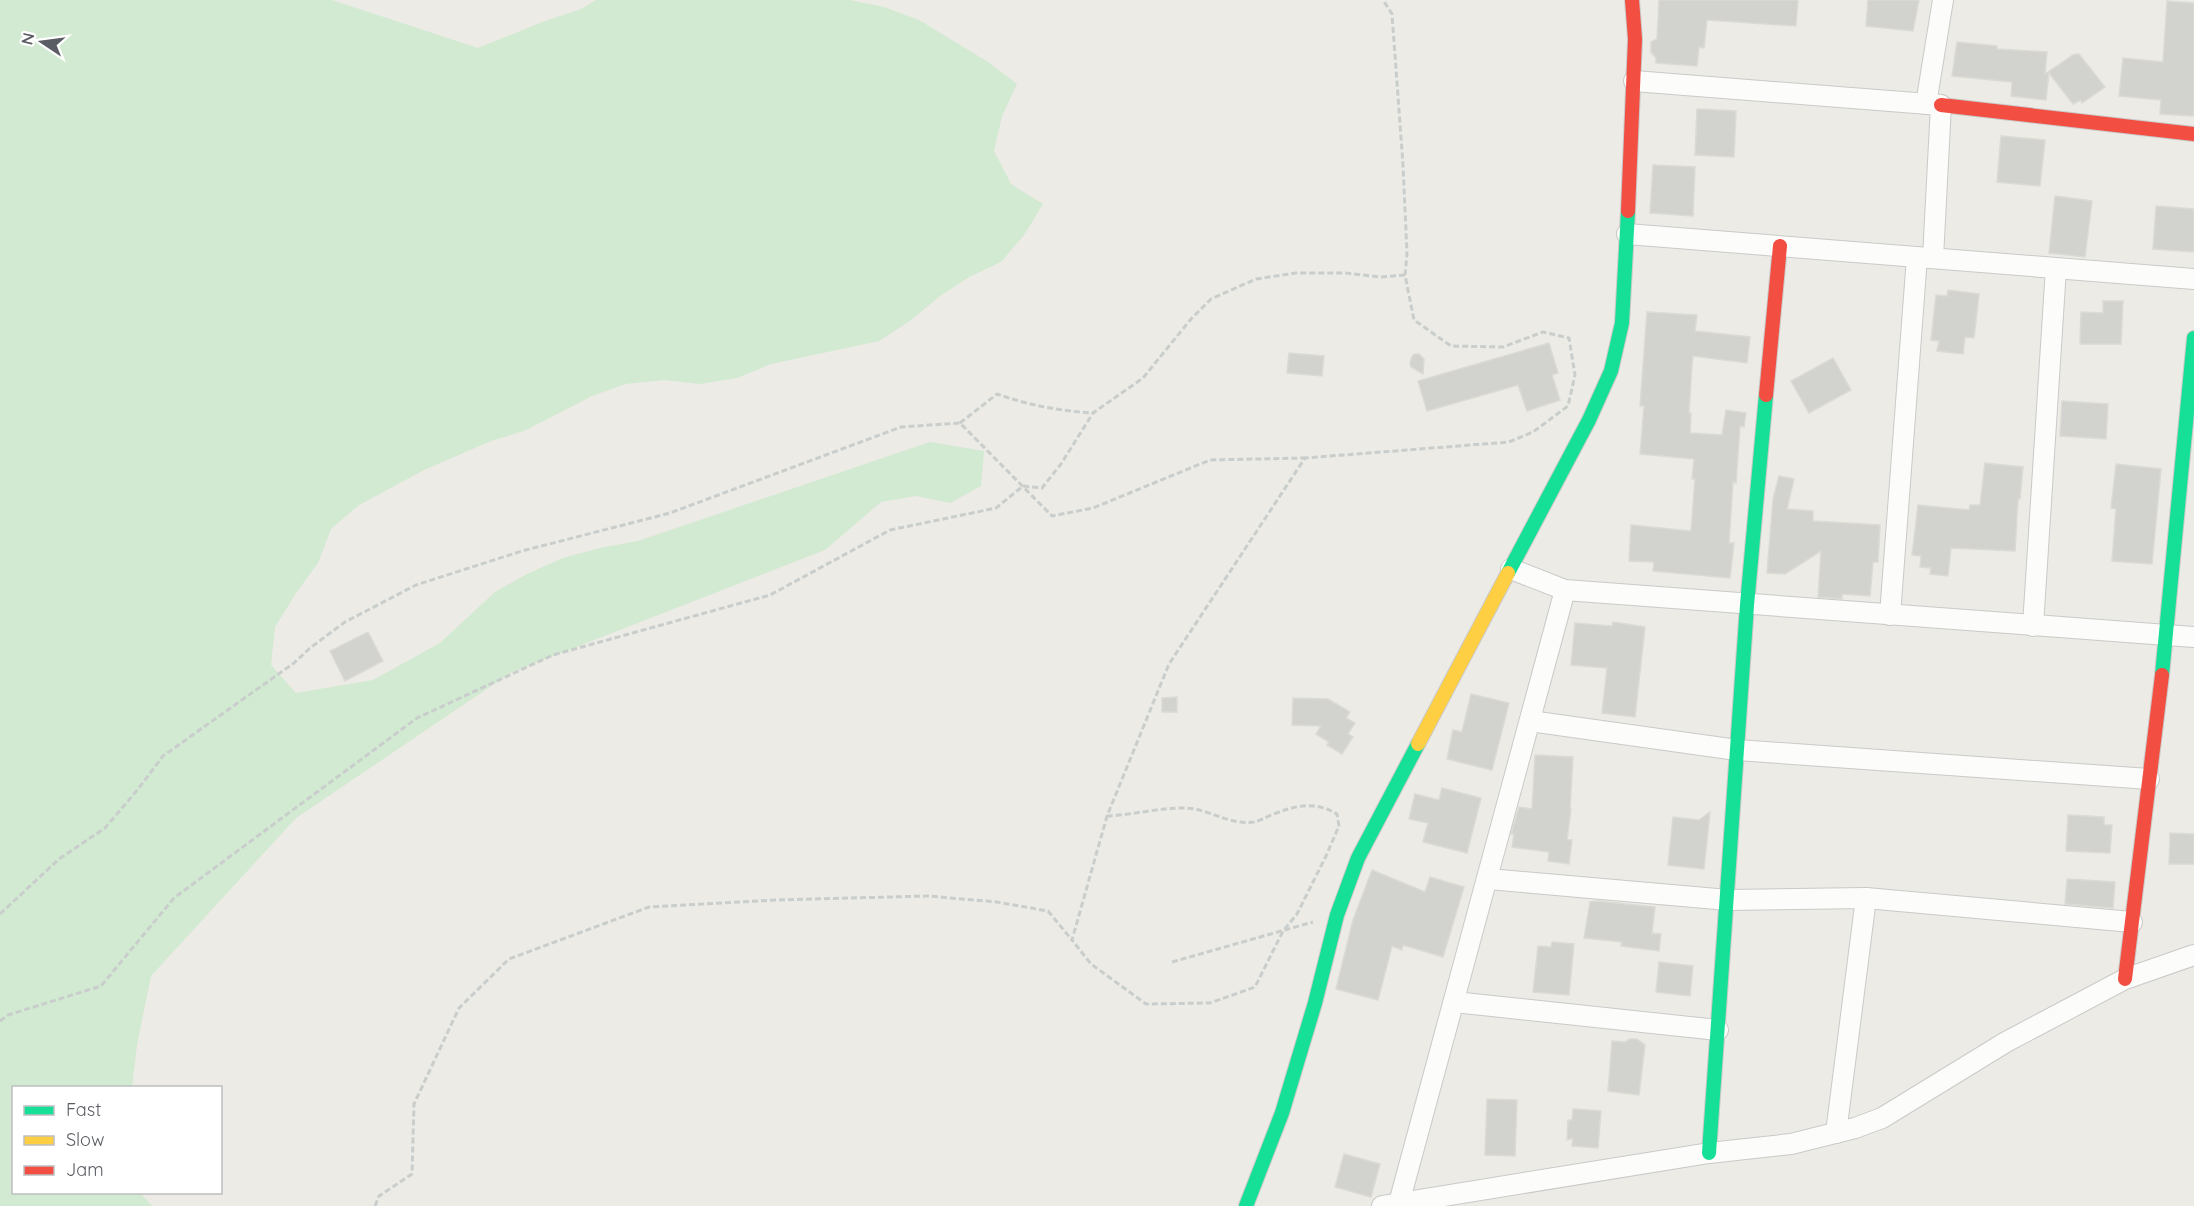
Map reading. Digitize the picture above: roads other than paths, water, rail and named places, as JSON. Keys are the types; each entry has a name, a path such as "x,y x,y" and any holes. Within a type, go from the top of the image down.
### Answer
{"street":[{"path":"1246,1206 1282,1113 1350,876 1368,836 1589,420 1611,371 1622,323 1635,81 1632,0"},
{"path":"1890,615 1925,257 1943,0"},
{"path":"1635,81 1934,104 2194,134"},
{"path":"1627,234 2194,279"},
{"path":"1709,1153 1747,605 1780,246"},
{"path":"2033,626 2056,268"},
{"path":"2125,979 2167,635 2194,339"},
{"path":"1511,569 1565,590 2194,638"},
{"path":"1565,590 1454,1002 1391,1205 1709,1153 1791,1144 1836,1133 1882,1118 2006,1042 2125,979 2194,955"},
{"path":"1530,721 1737,750 2149,779"},
{"path":"1488,879 1728,900 1866,898 2132,922"},
{"path":"1836,1133 1866,898"},
{"path":"1454,1002 1718,1030"}]}
